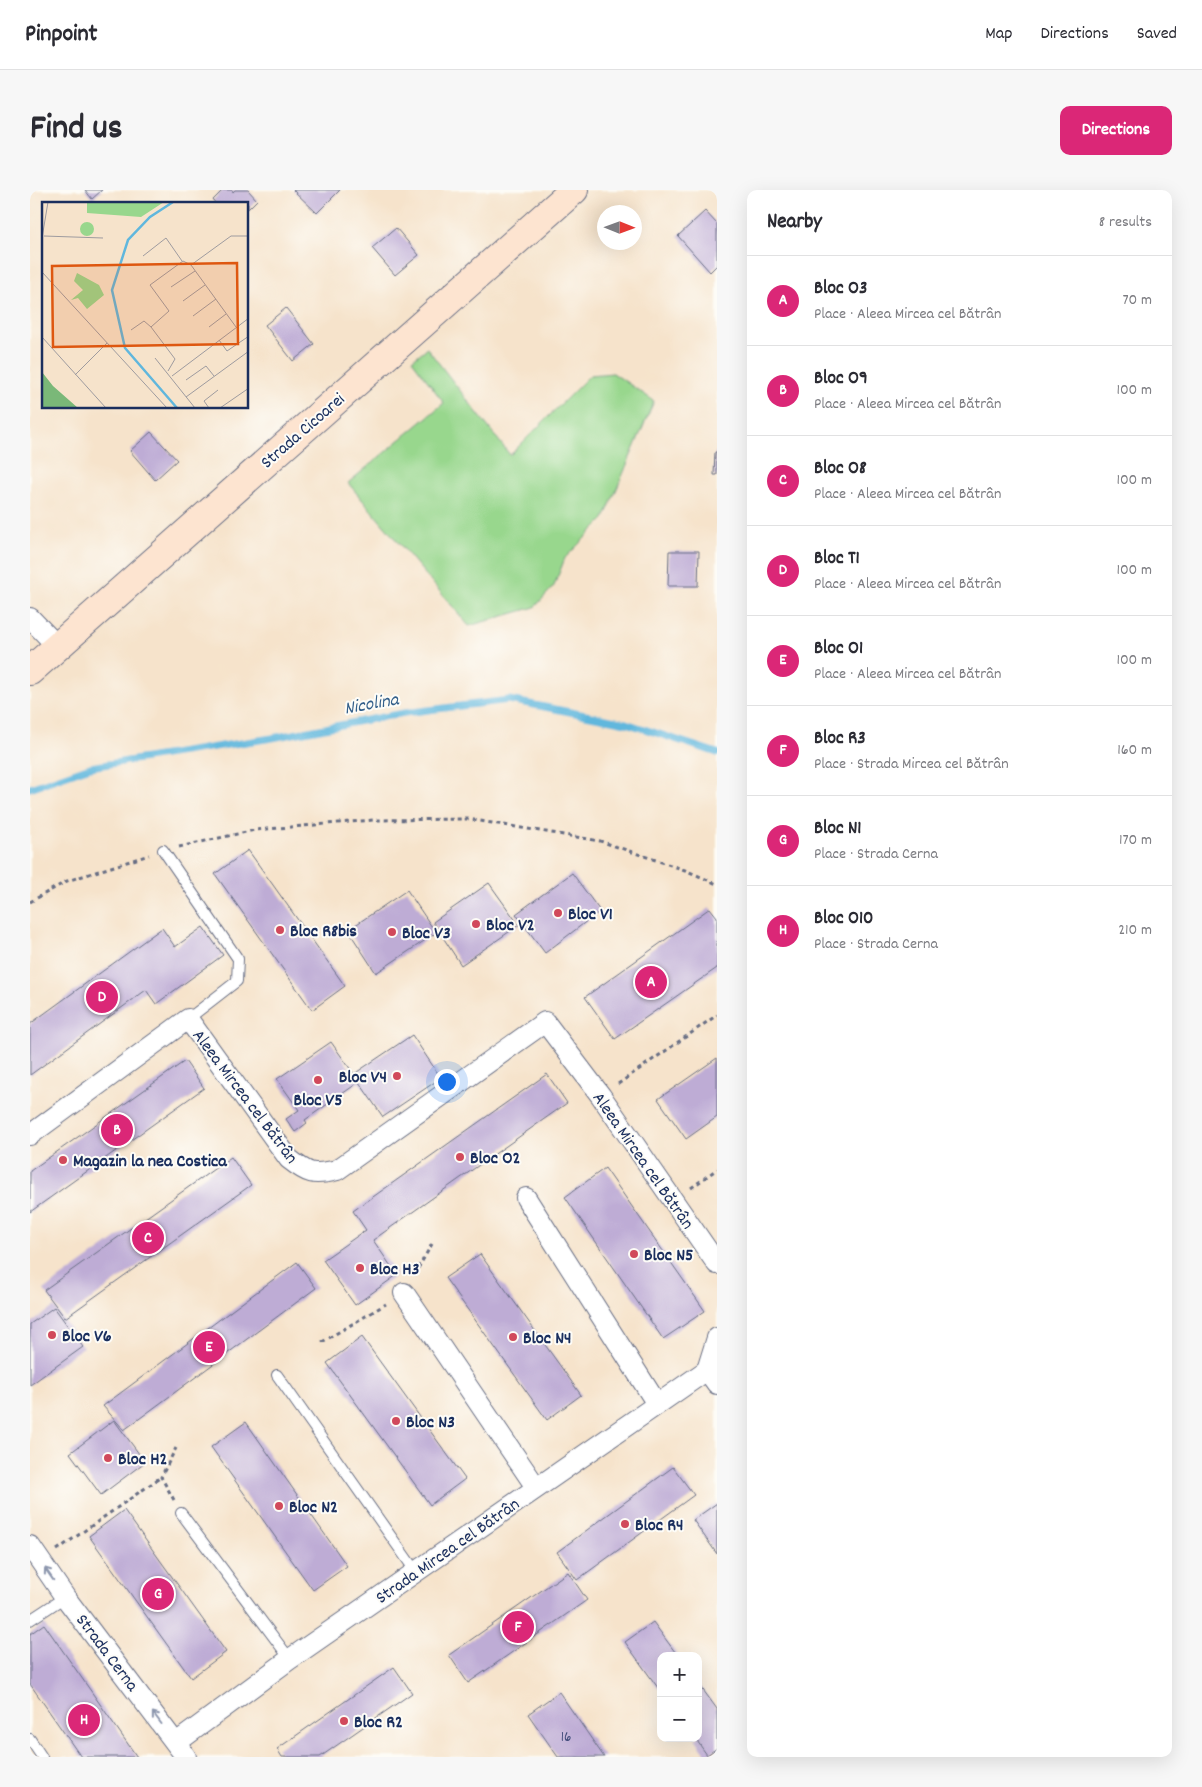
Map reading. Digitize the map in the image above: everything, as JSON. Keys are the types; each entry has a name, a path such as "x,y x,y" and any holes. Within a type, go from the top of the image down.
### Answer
{"street":[{"name":"Strada Cicoarei","path":"30,671 574,190"},
{"path":"30,618 57,646"},
{"name":"Aleea Mircea cel Bătrân","path":"30,1135 188,1019 289,1159 306,1172 322,1174 337,1170 545,1022 601,1096 717,1264"},
{"path":"526,1198 657,1404"},
{"path":"404,1293 536,1487"},
{"path":"712,1377 717,1338"},
{"name":"Strada Mircea cel Bătrân","path":"181,1750 290,1659 657,1404 712,1377"},
{"name":"Strada Cerna","path":"35,1554 181,1750"}],"lane":[{"path":"163,850 238,959 237,981 188,1019"},
{"path":"278,1375 416,1572"},
{"path":"182,1513 290,1659"},
{"path":"30,1620 66,1596"},
{"path":"30,1739 42,1757"}],"path":[{"path":"30,902 67,882 163,850 255,830 374,820 468,819 600,841 685,870 717,884"},
{"path":"601,1096 717,1015"},
{"path":"672,1201 717,1169"},
{"path":"35,1554 161,1477 176,1448"},
{"path":"161,1477 182,1513"}],"green space":[{"path":"427,348 510,455 590,375 613,373 654,401 604,519 565,558 554,586 535,607 469,626 348,483 444,403 412,360"}],"building":[{"path":"85,190 102,190 92,199"},
{"path":"223,190 232,190 233,192 235,190 248,190 257,200 249,208 249,202 214,202 213,200"},
{"path":"293,190 340,190 317,213"},
{"path":"705,211 717,224 717,265 710,272 678,236"},
{"path":"396,228 419,255 395,275 372,248"},
{"path":"286,308 314,344 293,361 265,325"},
{"path":"151,432 177,460 155,480 130,451"},
{"path":"715,452 717,452 717,475 714,475"},
{"path":"669,551 699,551 698,586 668,586"},
{"name":"Bloc R8bis","path":"248,850 345,986 312,1010 215,874"},
{"name":"Bloc V1","path":"572,873 600,911 545,953 516,914"},
{"name":"Bloc V2","path":"489,883 519,925 461,965 433,922"},
{"name":"Bloc V3","path":"407,890 436,933 376,973 348,930"},
{"path":"710,908 717,917 717,968 615,1039 585,997"},
{"path":"203,927 223,955 156,1004 146,990 30,1075 30,1024 162,928 175,947"},
{"path":"412,1035 441,1078 383,1117 359,1082 305,1120 307,1123 295,1132 286,1119 299,1110 277,1079 331,1042 354,1074"},
{"path":"717,1058 717,1117 686,1139 658,1099"},
{"path":"185,1061 204,1088 30,1212 30,1171"},
{"name":"Bloc O2","path":"547,1074 567,1103 373,1240 397,1275 355,1305 323,1260 366,1230 353,1211"},
{"path":"231,1157 251,1185 65,1318 44,1290"},
{"name":"Bloc N5","path":"605,1168 705,1311 663,1339 565,1197"},
{"name":"Bloc N4","path":"480,1254 581,1395 547,1420 445,1278"},
{"path":"297,1262 316,1288 124,1430 103,1406"},
{"name":"Bloc V6","path":"54,1307 83,1347 30,1385 30,1324"},
{"name":"Bloc N3","path":"362,1337 465,1479 430,1505 327,1363"},
{"name":"Bloc H2","path":"114,1420 145,1462 101,1495 70,1453"},
{"name":"Bloc N2","path":"246,1422 347,1566 313,1590 211,1447"},
{"name":"Bloc R4","path":"673,1467 694,1495 577,1580 557,1552"},
{"path":"717,1503 717,1554 693,1520"},
{"path":"124,1510 226,1652 191,1678 89,1536"},
{"path":"568,1572 587,1600 468,1683 449,1655"},
{"path":"653,1622 675,1652 657,1652 657,1686 625,1642"},
{"path":"44,1624 137,1757 81,1757 30,1684 30,1634"},
{"name":"Bloc R2","path":"394,1667 412,1693 320,1757 282,1757 277,1749"},
{"path":"702,1688 717,1709 717,1748 707,1755 698,1742 702,1742"},
{"path":"559,1692 604,1757 558,1757 528,1714"}],"waterway":[{"name":"Nicolina","path":"30,788 90,767 272,738 404,713 509,700 626,723 717,753"}],"place":[{"name":"Bloc V1","path":"558,913"},
{"name":"Bloc V2","path":"476,924"},
{"name":"Bloc R8bis","path":"280,930"},
{"name":"Bloc V3","path":"392,932"},
{"name":"Bloc O3","path":"651,982"},
{"name":"Bloc T1","path":"102,997"},
{"name":"Bloc V4","path":"397,1076"},
{"name":"Bloc V5","path":"318,1080"},
{"name":"Bloc O9","path":"117,1130"},
{"name":"Bloc O2","path":"460,1157"},
{"name":"Magazin la nea Costica","path":"63,1160"},
{"name":"Bloc O8","path":"148,1238"},
{"name":"Bloc N5","path":"634,1254"},
{"name":"Bloc H3","path":"360,1268"},
{"name":"Bloc V6","path":"52,1335"},
{"name":"Bloc N4","path":"513,1337"},
{"name":"Bloc O1","path":"209,1347"},
{"name":"Bloc N3","path":"396,1421"},
{"name":"Bloc H2","path":"108,1458"},
{"name":"Bloc N2","path":"279,1506"},
{"name":"Bloc R4","path":"625,1524"},
{"name":"Bloc N1","path":"158,1594"},
{"name":"Bloc R3","path":"518,1627"},
{"name":"Bloc O10","path":"84,1720"},
{"name":"Bloc R2","path":"344,1721"}]}
